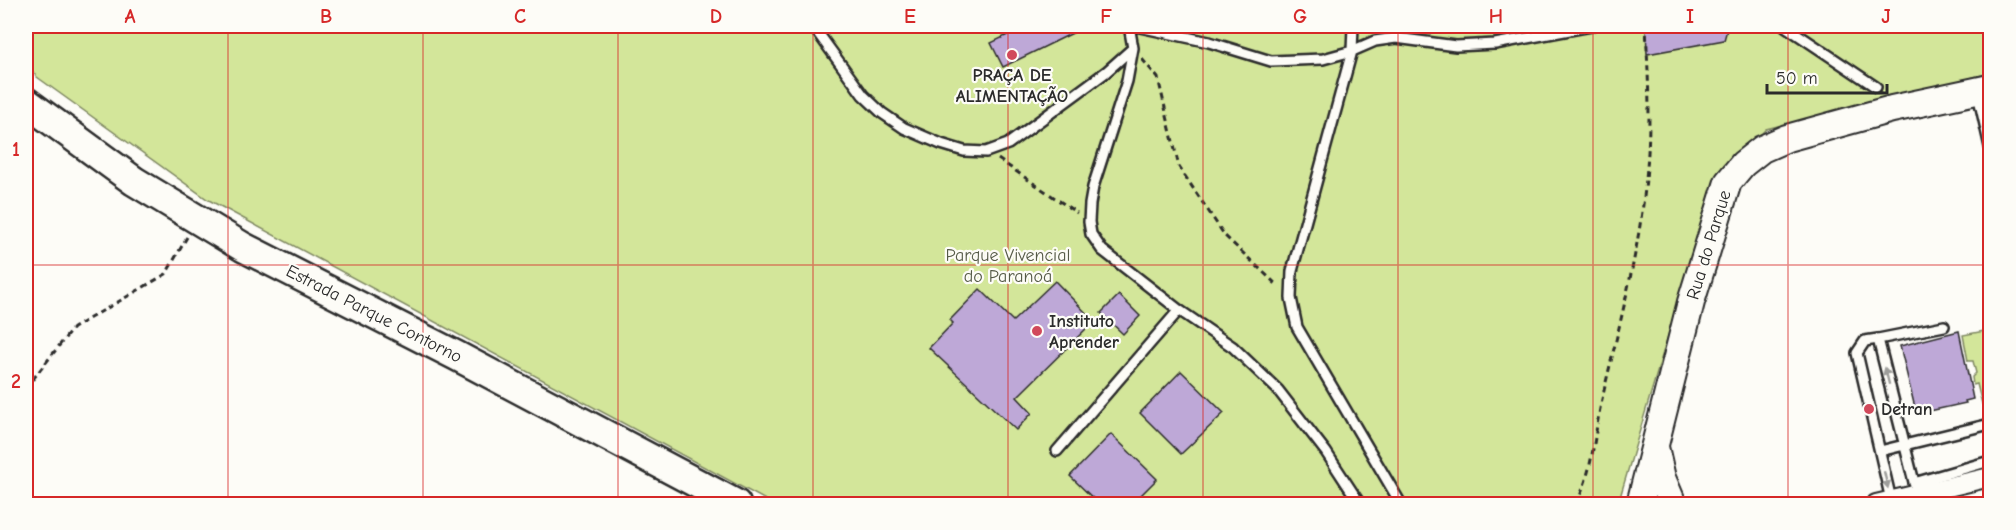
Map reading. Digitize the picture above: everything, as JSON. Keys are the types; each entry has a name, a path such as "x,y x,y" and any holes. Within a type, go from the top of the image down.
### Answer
{"main road":[{"name":"Estrada Parque Contorno","path":"26,102 134,181 243,247 457,356 736,504"}],"street":[{"name":"Rua do Parque","path":"1640,504 1691,302 1728,183 1743,164 1762,149 1787,138 1892,109 1984,90"},
{"name":"Rua do Parque","path":"1654,444 1662,478 1673,504"},
{"path":"1883,502 1916,488 1990,477"}],"lane":[{"path":"813,26 863,95 882,113 904,128 964,151 986,152 1008,144 1106,72 1133,48"},
{"path":"1129,26 1133,48 1126,81 1093,187 1089,222 1091,234 1102,250 1179,310 1233,347 1278,390 1326,452 1360,504"},
{"path":"1135,26 1209,42 1271,61 1323,59 1352,51 1375,41 1396,38 1456,46 1496,44 1591,26"},
{"path":"1353,26 1352,51 1301,234 1292,271 1290,298 1297,327 1401,504"},
{"path":"1785,26 1876,87"},
{"path":"1984,90 1990,147"},
{"path":"1057,451 1179,310"},
{"path":"1883,502 1880,451 1857,353 1866,341 1944,326"},
{"path":"1878,339 1916,488 1990,461"},
{"path":"1880,451 1990,424"}],"path":[{"path":"1576,504 1582,493 1590,466 1599,415 1634,261 1647,167 1650,100 1646,26"},
{"path":"1133,48 1158,78 1179,167 1225,236 1290,298"},
{"path":"986,152 1089,222"},
{"path":"26,388 73,328 166,274 197,219"}],"green space":[{"name":"Parque Vivencial do Paranoá","path":"26,26 1990,26 1990,73 1766,129 1713,184 1618,504 773,504 207,199 37,77 26,65"},
{"path":"1990,330 1990,401 1982,404 1977,384 1973,385 1972,377 1976,373 1973,361 1968,361 1963,335"}],"building":[{"name":"PRAÇA DE ALIMENTAÇÃO","path":"1018,26 1087,26 1003,67 991,43 1020,29"},
{"path":"1646,26 1728,26 1724,40 1647,54"},
{"path":"1055,281 1094,321 1017,397 1032,413 1016,430 929,348 953,323 950,320 980,289 1013,321"},
{"path":"1119,295 1140,316 1123,334 1101,313"},
{"path":"1959,331 1973,399 1965,401 1966,403 1916,412 1900,346"},
{"path":"1181,371 1224,413 1181,454 1140,413"},
{"path":"1111,434 1157,479 1132,504 1099,504 1070,476"}],"place":[{"name":"PRAÇA DE ALIMENTAÇÃO","path":"1012,55"},
{"name":"Instituto Aprender","path":"1037,331"},
{"name":"Detran","path":"1869,409"}]}
